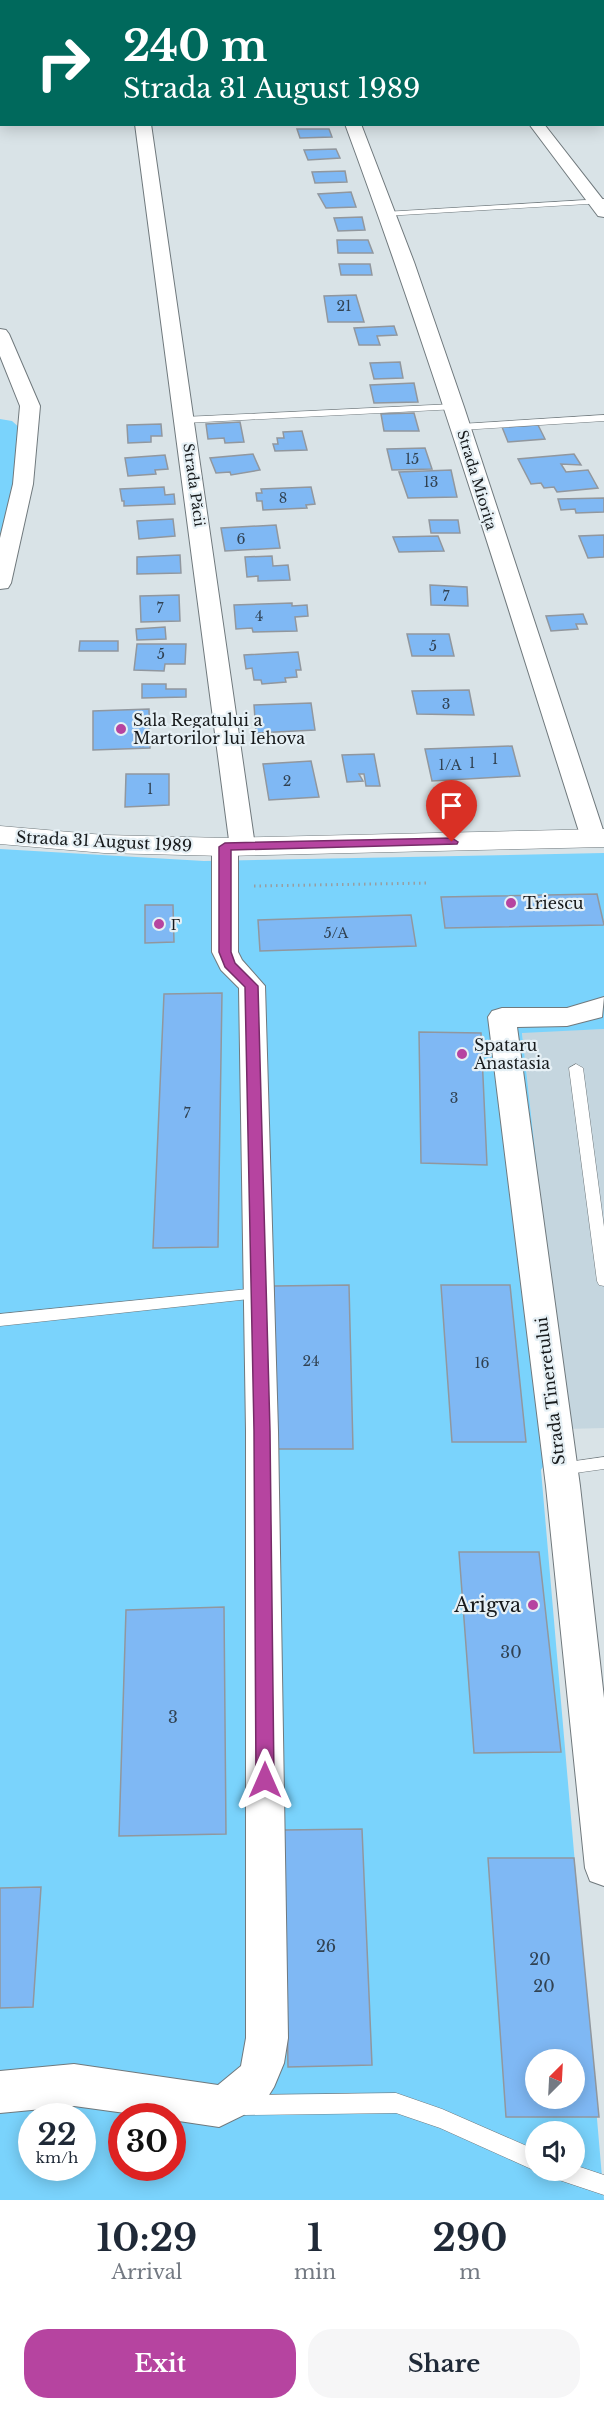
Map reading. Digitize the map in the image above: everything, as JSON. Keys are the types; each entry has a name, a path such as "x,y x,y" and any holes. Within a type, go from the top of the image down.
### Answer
{"street":[{"name":"Strada Păcii","path":"143,126 185,420 234,847 226,886 225,952 230,964 252,986 259,1293 267,2038 264,2066 252,2087 240,2097 219,2106"},
{"name":"Strada Miorița","path":"354,126 405,262 461,427 540,680 598,838"},
{"path":"538,126 601,205"},
{"path":"0,334 30,406 22,484 0,583"},
{"name":"Strada 31 August 1989","path":"0,836 104,844 234,847 598,838"},
{"name":"Strada Tineretului","path":"604,1006 596,1010 554,1018 502,1017 563,1486 604,1868"},
{"path":"0,2092 74,2085 219,2106"}],"lane":[{"path":"385,214 601,205"},
{"path":"185,420 454,407"},
{"path":"461,427 604,418"},
{"path":"576,1068 604,1281"},
{"path":"0,1320 259,1293"},
{"path":"559,1469 604,1463"},
{"path":"219,2106 278,2103 396,2103 442,2119 525,2156"},
{"path":"585,2180 604,2186"}],"path":[{"path":"226,886 430,883"}],"shaded area":[{"path":"0,419 12,421 21,429 11,495 0,537"},
{"path":"0,849 204,861 604,853 604,1029 522,1033 566,1429 541,1470 604,2200 0,2200"},
{"path":"604,1029 604,1428 566,1429 522,1032"}],"building":[{"path":"297,129 329,129 332,137 300,138"},
{"path":"336,149 340,158 308,160 304,150"},
{"path":"345,171 347,182 315,183 312,172"},
{"path":"351,192 356,207 326,208 318,194"},
{"path":"362,217 365,230 338,231 334,218"},
{"path":"337,240 368,240 373,253 338,253"},
{"path":"339,264 370,264 372,275 341,275"},
{"path":"356,295 364,322 328,322 324,296"},
{"path":"394,326 397,335 377,336 380,345 359,345 354,328"},
{"path":"400,362 403,378 374,379 370,363"},
{"path":"414,383 418,402 374,403 370,385"},
{"path":"414,413 419,431 384,431 381,414"},
{"path":"240,422 244,442 225,443 224,438 208,439 206,424"},
{"path":"161,424 162,436 151,436 151,442 128,443 127,425"},
{"path":"538,425 545,439 508,442 502,427"},
{"path":"302,431 307,450 275,451 273,444 278,444 277,438 284,438 283,432"},
{"path":"425,448 432,469 392,470 387,449"},
{"path":"253,454 260,470 231,475 230,472 216,473 210,458"},
{"path":"574,454 581,465 561,464 566,472 588,470 598,488 557,492 554,487 544,488 541,483 531,484 518,459"},
{"path":"165,455 168,469 155,470 156,474 128,476 125,458"},
{"path":"451,470 457,497 408,498 399,472"},
{"path":"164,487 165,495 174,494 175,504 124,506 120,489"},
{"path":"311,487 315,504 306,505 307,508 263,510 262,501 257,501 256,493 262,493 261,489"},
{"path":"604,498 604,512 576,513 575,509 561,510 558,499"},
{"path":"173,519 175,536 139,539 137,521"},
{"path":"429,520 458,520 460,533 431,533"},
{"path":"276,525 280,548 225,551 221,528"},
{"path":"604,535 604,557 588,558 579,536"},
{"path":"438,536 444,551 399,552 393,537"},
{"path":"180,555 181,573 137,574 137,557"},
{"path":"272,556 273,566 288,565 290,580 258,581 258,576 247,577 245,557"},
{"path":"430,585 467,587 468,606 431,605"},
{"path":"179,595 180,621 141,622 140,596"},
{"path":"292,603 292,606 307,605 308,616 295,617 297,631 253,632 252,628 236,629 234,605"},
{"path":"583,614 587,624 576,624 578,629 551,631 546,616"},
{"path":"165,627 166,639 137,640 136,629"},
{"path":"407,634 449,634 454,656 412,656"},
{"path":"80,641 118,641 118,651 79,651"},
{"path":"137,644 186,644 185,664 165,664 164,671 134,670"},
{"path":"298,652 301,670 296,670 297,677 285,678 286,682 262,684 261,680 254,680 252,668 246,669 244,655"},
{"path":"142,684 166,684 166,689 186,689 186,697 142,698"},
{"path":"469,690 474,715 417,714 412,691"},
{"path":"311,703 315,730 256,733 254,705"},
{"name":"Sala Regatului a Martorilor lui Iehova","path":"149,709 150,748 93,750 93,711"},
{"path":"512,746 520,776 432,781 425,749"},
{"path":"374,754 380,786 366,786 364,774 359,774 363,781 347,782 342,755"},
{"path":"311,761 319,797 269,800 263,764"},
{"path":"126,774 169,774 169,805 125,807"},
{"path":"597,894 604,925 445,928 441,897"},
{"name":"Г","path":"145,905 173,905 174,942 145,943"},
{"path":"411,915 416,946 260,951 258,920"},
{"path":"222,993 218,1247 153,1248 164,994"},
{"path":"419,1032 481,1033 487,1165 421,1163"},
{"path":"349,1285 353,1449 273,1449 274,1286"},
{"path":"441,1285 510,1285 526,1442 452,1442"},
{"path":"459,1552 539,1552 561,1752 474,1753"},
{"path":"224,1607 226,1834 119,1836 126,1610"},
{"path":"362,1829 372,2065 288,2067 284,1830"},
{"path":"488,1858 574,1858 599,2117 506,2117"},
{"path":"41,1887 33,2007 0,2008 0,1888"}],"place":[{"name":"Sala Regatului a Martorilor lui Iehova","path":"121,729"},
{"name":"Triescu","path":"511,903"},
{"name":"Г","path":"159,924"},
{"name":"Spataru Anastasia","path":"462,1054"},
{"name":"Arigva","path":"533,1605"}],"route":[{"path":"265,1780 262,1431 252,986 237,973 225,952 227,901 225,847 452,842"}]}
